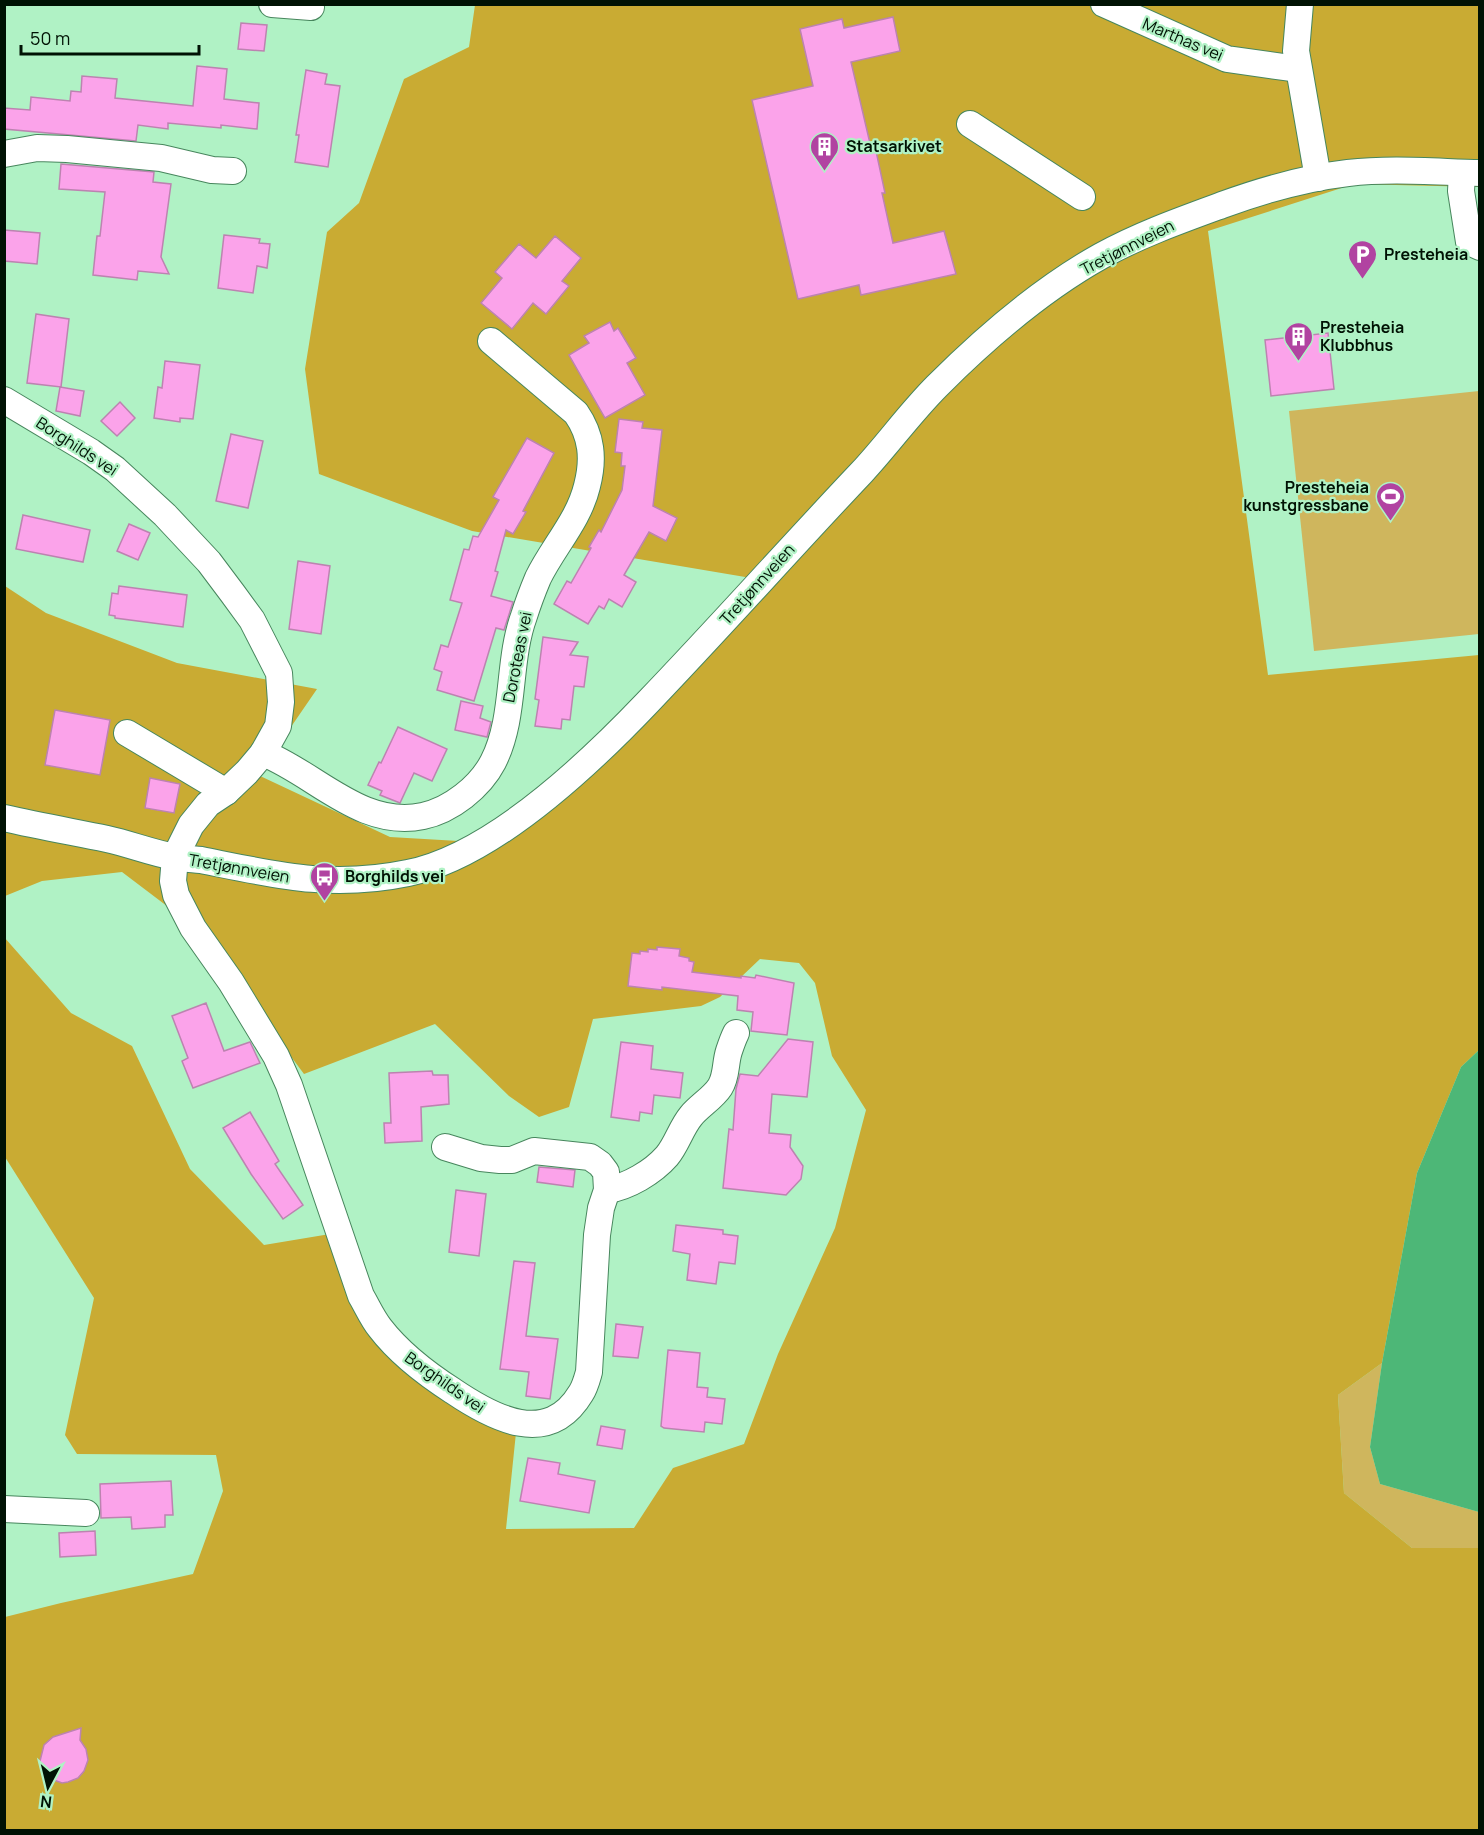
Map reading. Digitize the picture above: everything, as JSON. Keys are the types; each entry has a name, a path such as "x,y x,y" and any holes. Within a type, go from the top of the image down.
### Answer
{"street":[{"path":"272,4 311,7"},
{"name":"Marthas vei","path":"1104,4 1227,59 1298,69"},
{"path":"1300,4 1296,51 1318,178"},
{"path":"970,124 1082,197"},
{"path":"4,154 38,148 77,150 161,158 212,170 233,171"},
{"name":"Tretjønnveien","path":"4,818 53,830 109,839 175,857 306,880 344,881 413,872 448,861 511,824 596,755 867,467 934,388 1013,316 1100,257 1176,221 1248,196 1318,178 1376,171 1471,173"},
{"path":"1471,173 1461,191 1469,242 1479,247"},
{"name":"Doroteas vei","path":"263,753 298,770 336,796 362,809 377,815 406,818 423,816 450,805 475,786 492,763 499,749 504,726 522,619 538,577 582,501 587,487 591,453 584,424 576,413 491,341"},
{"name":"Borghilds vei","path":"4,400 115,469 165,515 209,562 252,620 279,673 281,702 278,726 263,753 226,792 208,804 190,825 175,857 173,881 176,895 193,928 231,982 276,1056 289,1084 361,1296 379,1327 402,1353 427,1374 475,1406 498,1418 519,1424 538,1423 562,1416 581,1393 589,1372 597,1235 601,1208 607,1190"},
{"path":"128,734 226,792"},
{"path":"445,1147 481,1158 500,1160 512,1160 534,1151 590,1157 606,1172 607,1190 616,1189 633,1181 666,1157 696,1109 719,1088 724,1078 728,1052 736,1033"},
{"path":"4,1509 86,1513"}],"shaded area":[{"path":"475,5 1479,5 1479,187 1354,184 1208,231 1268,675 1479,655 1479,1050 1461,1067 1417,1173 1382,1363 1338,1395 1344,1493 1412,1548 1479,1548 1479,1830 5,1830 5,1617 193,1574 223,1491 216,1455 77,1454 65,1435 94,1298 5,1157 4,937 71,1013 132,1046 190,1169 264,1245 330,1234 410,1350 517,1423 506,1529 634,1528 673,1468 744,1444 778,1354 835,1228 866,1110 832,1056 815,983 799,963 760,959 720,997 701,1006 593,1019 569,1107 539,1117 509,1096 435,1024 304,1074 188,922 122,872 42,881 5,896 5,586 46,613 177,663 317,689 258,775 390,837 493,843 763,580 472,531 319,474 305,369 327,232 359,203 404,79 469,47"},
{"name":"Presteheia kunstgressbane","path":"1479,391 1479,634 1314,651 1289,411"},
{"path":"1479,1050 1479,1512 1380,1484 1370,1447 1382,1363 1417,1173 1461,1067"},
{"path":"1382,1363 1370,1447 1380,1484 1479,1512 1479,1548 1412,1548 1344,1493 1338,1395"}],"building":[{"name":"Statsarkivet","path":"893,17 900,51 851,62 872,152 876,151 893,243 944,231 956,274 861,295 859,285 798,299 752,100 813,86 800,29 842,19 844,28"},
{"path":"241,23 267,25 264,51 238,49"},
{"path":"197,66 227,69 224,99 259,103 257,129 168,123 168,129 138,125 136,141 4,129 4,108 30,110 31,97 70,101 71,91 81,92 82,76 117,79 115,98 193,106"},
{"path":"306,70 327,74 325,84 340,86 328,167 295,162 299,135 296,135"},
{"path":"61,164 154,172 153,182 171,184 161,257 169,274 138,271 137,280 93,275 105,192 59,189"},
{"path":"4,230 40,233 37,264 4,261"},
{"path":"224,235 260,239 259,243 270,244 267,268 257,266 253,293 218,288"},
{"path":"555,236 581,258 562,281 569,286 546,314 533,303 512,329 481,303 502,278 495,272 519,244 536,258"},
{"path":"36,314 69,319 61,387 27,383"},
{"path":"610,322 614,331 618,328 636,358 627,363 645,395 605,418 569,355 589,343 584,336"},
{"name":"Presteheia Klubbhus","path":"1328,333 1334,389 1271,396 1265,340"},
{"path":"165,361 200,365 193,419 180,418 180,422 154,418 158,387 162,388"},
{"path":"60,387 84,391 80,416 56,411"},
{"path":"120,402 135,418 117,436 101,421"},
{"path":"619,419 643,422 642,428 662,430 653,506 677,518 666,541 649,532 624,575 636,582 622,607 609,599 604,609 599,606 588,624 554,604 567,581 571,583 622,490 625,466 621,466 622,453 615,452"},
{"path":"231,434 263,441 248,508 216,501"},
{"path":"527,438 554,453 513,534 506,530 491,596 513,602 504,630 496,628 474,701 437,690 442,672 434,669 441,645 448,647 462,603 450,600 464,549 469,550 473,536 478,537 499,500 493,497"},
{"path":"23,515 90,530 83,562 16,549"},
{"path":"129,524 150,533 138,560 117,551"},
{"path":"298,561 330,566 321,634 289,629"},
{"path":"119,586 187,595 183,627 115,618 109,615 112,593 118,594"},
{"path":"543,637 578,642 570,655 588,657 584,687 574,686 570,720 562,719 561,729 535,726 539,700 535,699"},
{"path":"461,701 483,706 480,718 491,722 487,737 455,730"},
{"path":"55,710 110,720 100,775 45,765"},
{"path":"398,727 447,749 432,781 414,773 400,803 380,795 382,791 368,785"},
{"path":"150,778 180,784 174,813 145,808"},
{"path":"657,947 680,949 679,956 689,958 689,961 694,962 692,972 741,978 741,976 755,978 756,975 794,983 787,1035 751,1031 753,1012 737,1010 738,996 662,987 662,990 628,986 632,953 648,952 648,949 657,950"},
{"path":"206,1003 224,1051 250,1042 260,1063 193,1088 182,1061 188,1058 172,1016"},
{"path":"788,1039 813,1042 807,1097 772,1094 769,1133 791,1135 790,1147 803,1166 801,1179 786,1195 723,1188 729,1129 733,1130 736,1089 740,1074 758,1076"},
{"path":"621,1042 653,1046 651,1069 683,1073 680,1098 654,1095 652,1114 640,1112 639,1121 611,1117"},
{"path":"432,1071 433,1075 448,1075 449,1104 421,1107 422,1141 385,1143 384,1123 391,1123 389,1073"},
{"path":"250,1112 279,1161 275,1164 303,1205 283,1219 251,1174 223,1128"},
{"path":"539,1167 575,1170 573,1187 537,1182"},
{"path":"456,1190 486,1194 479,1256 449,1252"},
{"path":"676,1225 723,1230 723,1234 738,1236 735,1264 719,1262 716,1284 687,1280 690,1254 673,1251"},
{"path":"514,1261 535,1263 526,1336 558,1339 550,1399 526,1396 529,1372 500,1369"},
{"path":"616,1324 643,1327 638,1358 613,1356"},
{"path":"668,1350 700,1353 697,1387 708,1388 707,1397 725,1399 722,1424 705,1422 704,1432 661,1426"},
{"path":"601,1426 625,1430 622,1449 597,1445"},
{"path":"528,1458 560,1463 558,1474 595,1481 589,1513 520,1501"},
{"path":"171,1481 173,1515 165,1515 165,1527 132,1529 131,1517 101,1518 100,1484"},
{"path":"95,1531 96,1555 60,1557 59,1533"},
{"path":"81,1728 80,1740 86,1749 88,1760 84,1771 78,1778 68,1782 62,1783 51,1779 43,1770 40,1761 44,1745 53,1737"}],"place":[{"name":"Statsarkivet","path":"825,172"},
{"name":"Presteheia","path":"1363,280"},
{"name":"Presteheia Klubbhus","path":"1299,362"},
{"name":"Presteheia kunstgressbane","path":"1390,522"},
{"name":"Borghilds vei","path":"324,902"}]}
